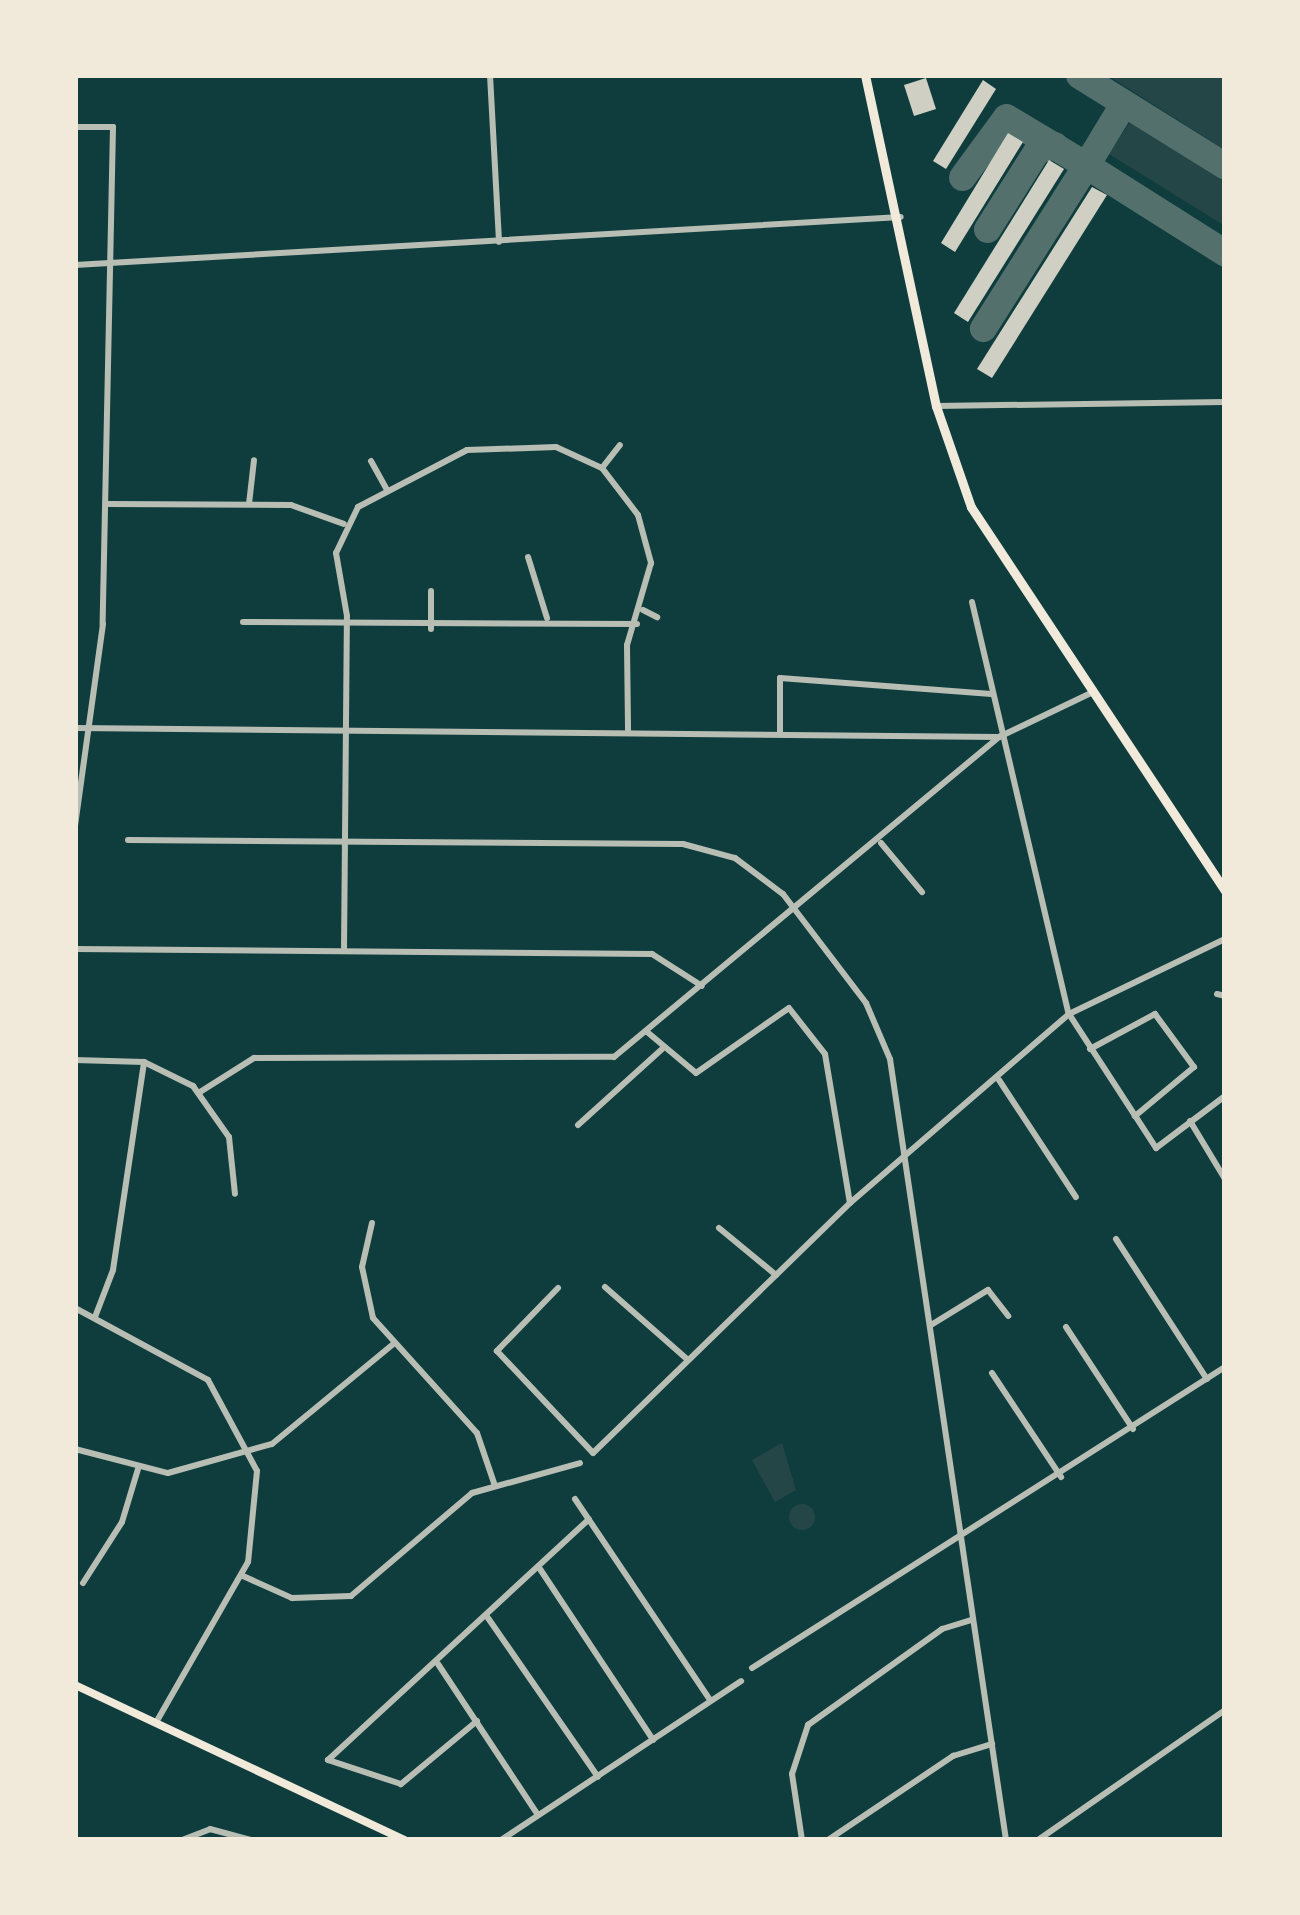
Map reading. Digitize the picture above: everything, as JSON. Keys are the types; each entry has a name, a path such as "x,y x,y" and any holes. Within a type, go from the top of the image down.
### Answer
{"main road":[{"path":"865,75 901,217 936,406 989,541 1225,891"},
{"path":"75,1685 158,1719 405,1840"}],"street":[{"path":"490,75 499,242"},
{"path":"75,127 113,127 107,504 90,729 75,825"},
{"path":"75,265 901,217"},
{"path":"936,406 1225,402"},
{"path":"602,468 620,446"},
{"path":"344,951 346,629 336,554 344,524 387,490 466,450 556,447 602,468 646,539 628,733"},
{"path":"249,504 254,460"},
{"path":"371,461 387,490"},
{"path":"107,504 309,507 344,524"},
{"path":"528,557 547,618"},
{"path":"431,591 431,629"},
{"path":"972,602 999,736 1069,1013 1156,1148 1225,1096"},
{"path":"643,610 657,617"},
{"path":"243,622 431,629 547,618 637,625"},
{"path":"780,734 780,678 991,694"},
{"path":"200,1092 254,1058 610,1059 881,842 999,736 1091,693"},
{"path":"75,728 999,736"},
{"path":"128,840 694,845 755,869 796,910 880,1030 906,1163 1006,1840"},
{"path":"881,842 922,892"},
{"path":"558,1288 497,1351 593,1453 850,1203 906,1163 1069,1013 1225,938"},
{"path":"75,949 652,954 702,986"},
{"path":"646,1031 662,1049 697,1073 787,1006 825,1054 850,1203"},
{"path":"1090,1049 1155,1014 1194,1067 1135,1116"},
{"path":"578,1125 662,1049"},
{"path":"75,1060 144,1062 200,1092 229,1137 235,1194"},
{"path":"95,1317 113,1270 144,1062"},
{"path":"999,1080 1076,1197"},
{"path":"1191,1118 1225,1179"},
{"path":"372,1223 364,1289 392,1345 477,1433 494,1484"},
{"path":"719,1228 776,1275"},
{"path":"1116,1239 1207,1379"},
{"path":"605,1287 688,1359"},
{"path":"931,1325 988,1290 1008,1316"},
{"path":"75,1308 199,1372 251,1450 259,1521 243,1576 158,1719"},
{"path":"1066,1327 1133,1429"},
{"path":"75,1449 138,1469 168,1473 251,1450 292,1435 392,1345"},
{"path":"752,1668 1061,1477 1225,1366"},
{"path":"1216,1372 1225,1384"},
{"path":"992,1373 1061,1477"},
{"path":"243,1576 292,1598 351,1596 453,1508 494,1484 551,1478 580,1463"},
{"path":"83,1583 122,1522 138,1469"},
{"path":"575,1499 710,1700"},
{"path":"477,1721 401,1784 328,1760 438,1664 590,1519"},
{"path":"540,1569 653,1740"},
{"path":"488,1618 598,1777"},
{"path":"802,1840 792,1767 808,1725 942,1629 972,1620"},
{"path":"438,1664 538,1815"},
{"path":"501,1840 741,1681"},
{"path":"1038,1840 1225,1710"},
{"path":"828,1840 953,1756 992,1744"},
{"path":"182,1840 216,1828 251,1840"}],"shaded area":[{"path":"1107,75 1225,75 1225,150"},
{"path":"1130,122 1225,182 1225,226 1109,154"},
{"path":"782,1443 796,1490 775,1502 752,1460"},
{"path":"802,1504 815,1517 802,1530 789,1517"}],"building":[{"path":"926,78 936,109 914,116 904,85"},
{"path":"983,80 996,89 946,169 933,161"},
{"path":"1008,133 1023,142 955,252 941,243"},
{"path":"1049,160 1064,169 968,322 954,313"},
{"path":"1092,187 1107,195 992,378 977,369"}],"taxiway":[{"path":"1079,75 1225,166"},
{"path":"1123,104 1086,165 1225,253"},
{"path":"962,177 1006,117 1086,165 983,328"},
{"path":"987,229 1037,150 1054,145"}]}
